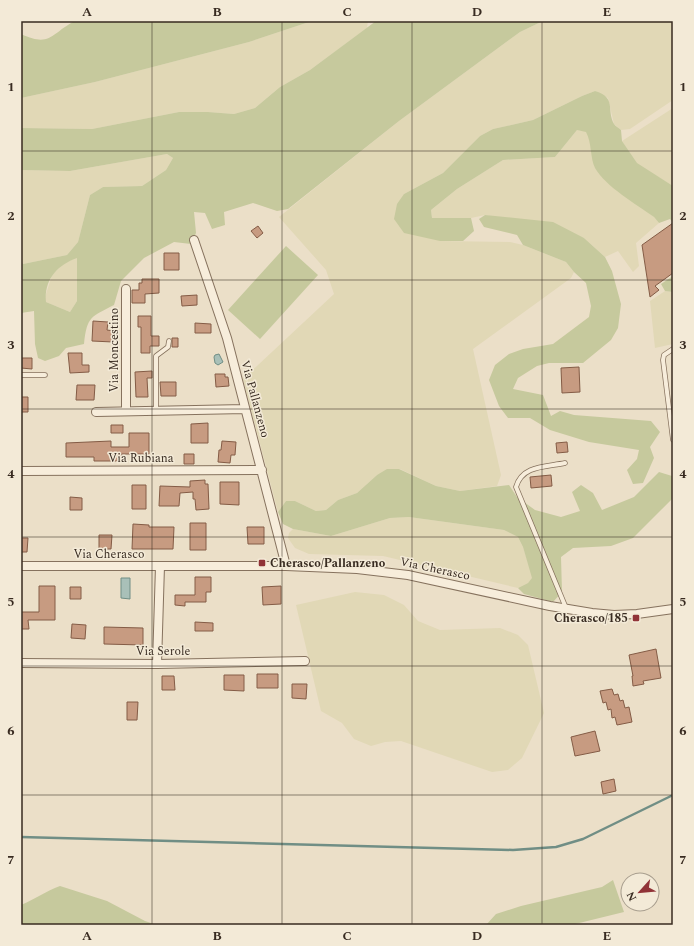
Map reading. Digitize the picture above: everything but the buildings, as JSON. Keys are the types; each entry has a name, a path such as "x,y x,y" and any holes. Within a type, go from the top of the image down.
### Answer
{"street":[{"name":"Via Pallanzeno","path":"194,240 223,325 286,566"},
{"name":"Via Moncestino","path":"126,289 126,411"},
{"path":"96,412 245,409"},
{"name":"Via Rubiana","path":"21,471 262,470"},
{"name":"Via Cherasco","path":"21,566 286,566 383,571 566,609 614,615 637,614 673,609"},
{"path":"157,664 160,566"},
{"name":"Via Serole","path":"21,663 157,664 305,661"}],"lane":[{"path":"156,411 156,356 168,347 169,341"},
{"path":"673,349 664,355 663,360 673,440"},
{"path":"21,374 45,375"},
{"path":"565,463 529,470 518,480 516,487 566,609"}],"shaded area":[{"path":"312,21 368,21 367,28 310,70 280,87 255,108 234,114 179,112 92,129 21,128 21,98 95,82 249,42"},
{"path":"543,21 673,21 673,100 630,129 621,130 614,124 608,98 595,91 533,120 493,129 480,136 443,173 404,194 440,241 510,242 523,245 566,262 574,272 571,278 473,349 501,475 497,486 460,491 436,486 400,469 377,475 357,493 338,500 326,510 316,511 295,501 286,501 278,512 243,379 334,294 326,270 279,217 399,121 520,32"},
{"path":"673,108 673,186 637,164 622,141"},
{"path":"577,130 586,131 590,138 595,167 654,217 659,223 636,243 639,266 633,272 618,251 605,257 584,238 485,215 471,218 432,218 431,210 457,189 503,160 555,157"},
{"path":"167,154 173,158 166,170 142,186 103,187 90,195 78,242 67,255 23,264 21,261 21,170 70,171"},
{"path":"77,257 77,301 70,312 46,302 46,294 52,275 63,264"},
{"path":"665,291 673,292 673,344 655,348 650,301"},
{"path":"409,517 504,530 518,537 523,547 533,578 528,583 518,588 383,556 309,554 295,548 288,538 289,533 293,529 331,536 390,518"},
{"path":"355,592 384,595 404,605 418,621 440,630 500,628 518,635 528,645 544,713 522,758 508,770 492,772 401,741 385,742 371,746 354,739 342,723 321,711 296,605"}],"green space":[{"path":"75,21 312,21 249,42 95,82 21,98 21,34 39,40 45,39"},
{"path":"376,21 543,21 520,32 399,121 288,209 277,211 253,203 224,212 225,225 212,229 205,213 194,212 196,233 191,244 174,242 144,258 121,281 114,305 92,318 87,328 84,344 66,348 59,356 45,361 38,358 35,344 34,311 21,313 21,261 23,264 67,255 78,242 90,195 103,187 142,186 166,170 173,158 167,154 70,171 21,170 21,128 92,129 179,112 234,114 255,108 280,87 310,70","holes":["77,258 77,301 70,312 46,302 47,287 53,274 63,265"]},
{"path":"595,91 602,94 609,101 614,124 621,130 622,141 637,163 673,186 673,223 670,219 659,223 654,217 606,182 595,168 586,132 577,130 555,157 503,160 457,189 431,210 432,218 471,218 474,231 463,241 440,241 404,233 394,219 397,204 404,194 443,173 480,136 493,129 533,120"},
{"path":"485,215 553,222 584,238 605,257 612,271 621,304 618,328 611,340 583,363 549,363 537,366 518,378 513,389 543,395 551,416 560,411 574,415 651,421 660,432 650,447 654,458 643,483 633,484 627,470 637,459 639,450 589,442 550,430 530,418 508,418 499,406 489,380 495,365 509,354 523,349 553,344 589,317 591,306 586,283 566,262 523,245 517,235 484,227 479,219"},
{"path":"286,246 318,275 260,339 228,310"},
{"path":"673,276 673,292 665,291 661,284"},
{"path":"387,469 399,469 436,486 460,491 509,485 517,497 535,510 561,517 580,511 572,492 581,485 593,493 602,510 634,497 659,472 672,476 673,498 633,538 611,546 573,548 561,557 562,592 553,602 524,594 518,588 528,583 532,578 523,547 518,537 504,530 409,517 390,518 331,536 293,529 283,524 278,512 286,501 295,501 316,511 326,510 338,500 357,493 377,475"},
{"path":"613,880 620,900 620,912 624,912 571,925 486,925 496,914 521,906 602,887"},
{"path":"60,886 107,901 145,921 157,925 21,925 21,905"}],"water":[{"path":"219,354 223,362 218,365 215,363 214,357 215,355"},
{"path":"121,578 130,578 130,599 121,598"}],"waterway":[{"path":"21,837 513,850 556,847 583,839 673,795"}],"place":[{"name":"Cherasco/Pallanzeno","path":"262,563"},
{"name":"Cherasco/185","path":"636,618"}]}
